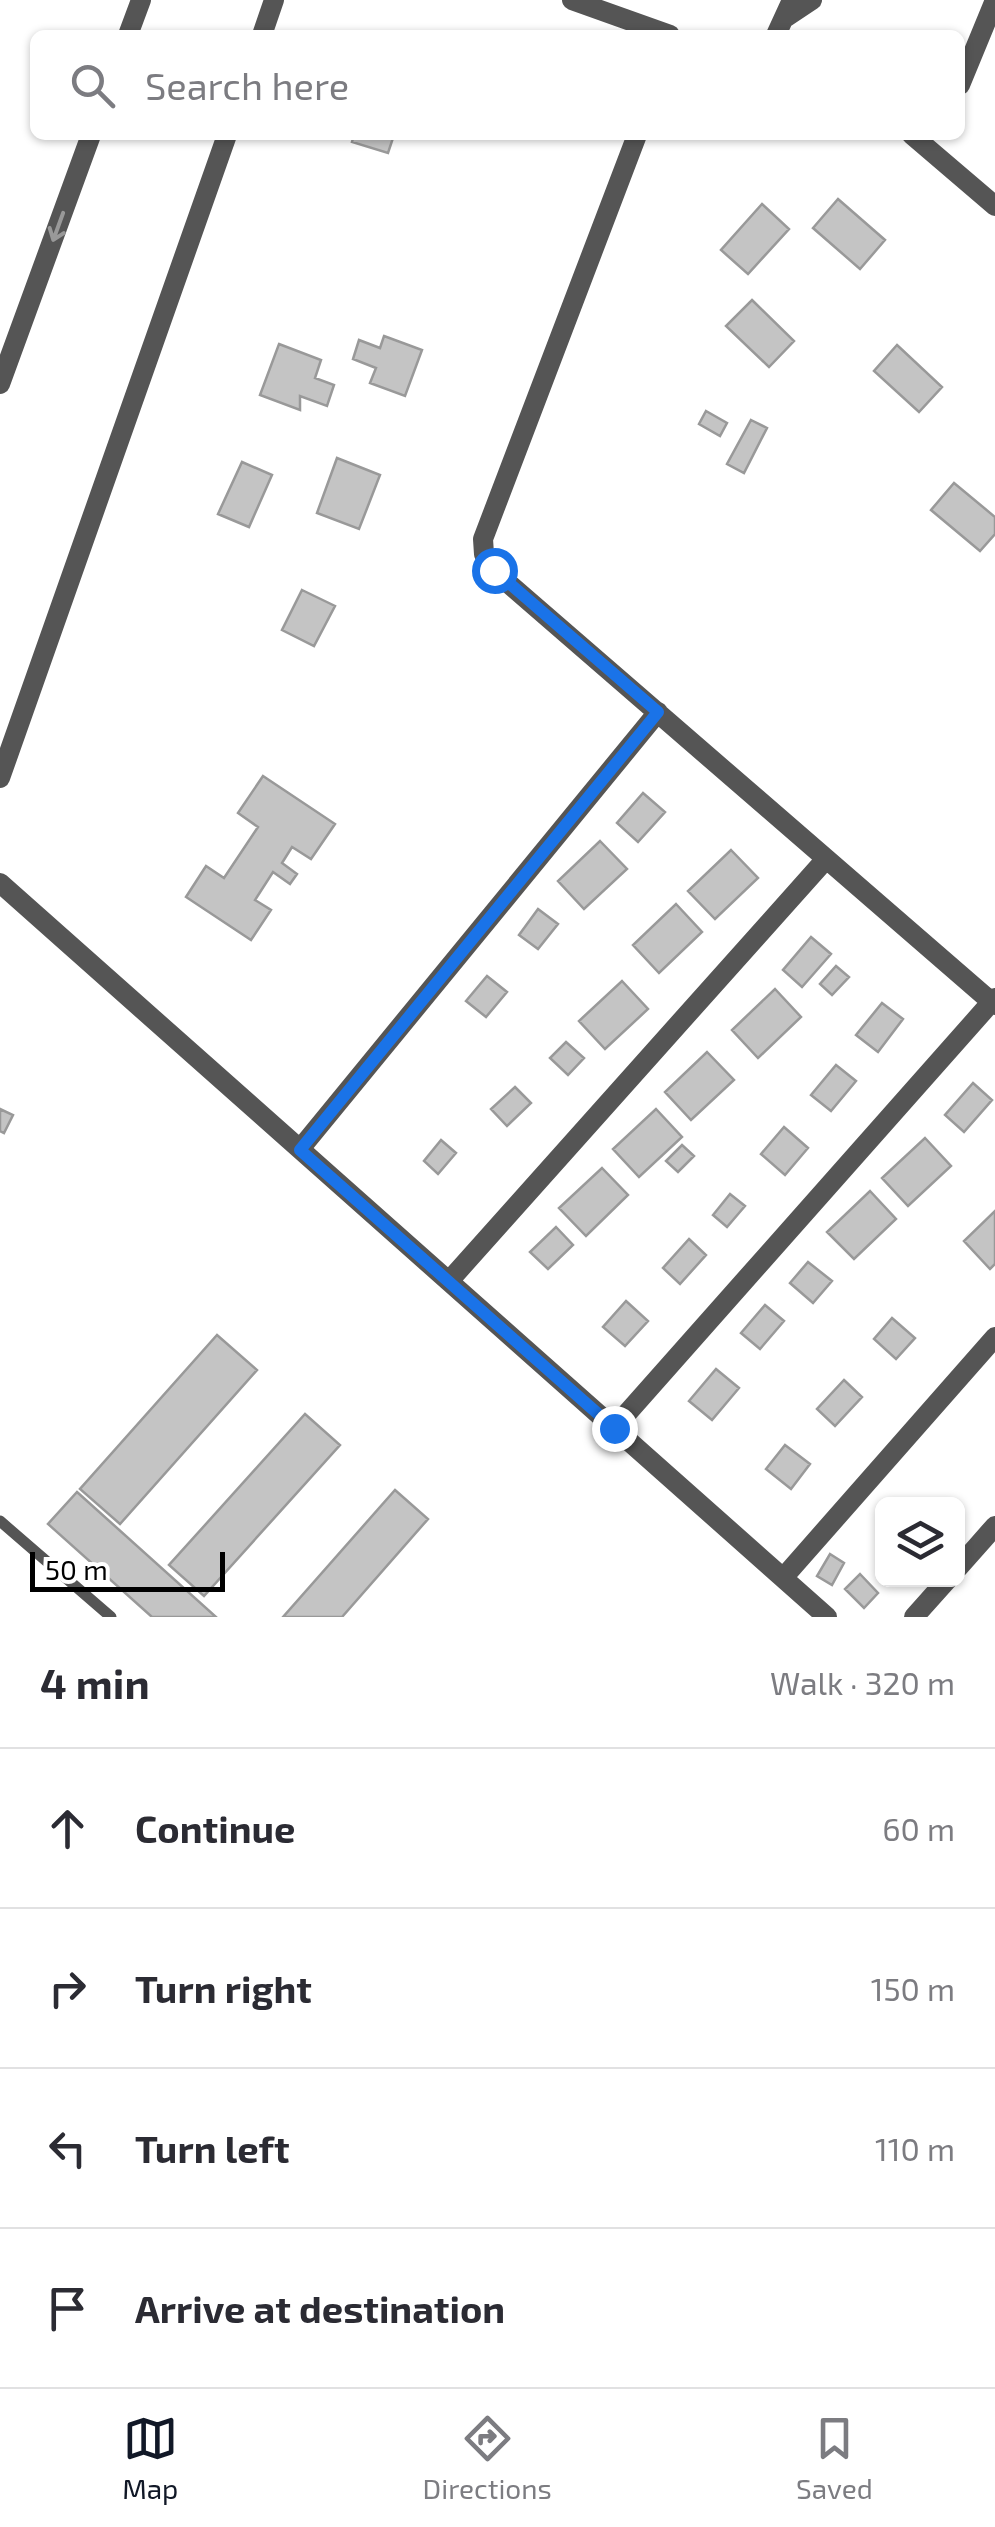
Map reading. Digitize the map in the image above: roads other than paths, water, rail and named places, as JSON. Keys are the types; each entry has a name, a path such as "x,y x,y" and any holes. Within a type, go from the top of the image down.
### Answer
{"street":[{"path":"130,30 141,0"},
{"path":"264,30 274,0"},
{"path":"572,0 656,30"},
{"path":"784,18 812,0"},
{"path":"965,73 995,0"},
{"path":"0,384 89,140"},
{"path":"0,778 224,140"},
{"path":"614,1428 994,1002 494,570 484,554 483,539 635,140"},
{"path":"936,143 995,206"},
{"path":"300,1150 658,712"},
{"path":"449,1282 826,859"},
{"path":"0,883 828,1617"},
{"path":"783,1578 995,1337"},
{"path":"965,1560 995,1526"},
{"path":"914,1617 941,1587"}],"lane":[{"path":"0,1521 111,1617"}]}
